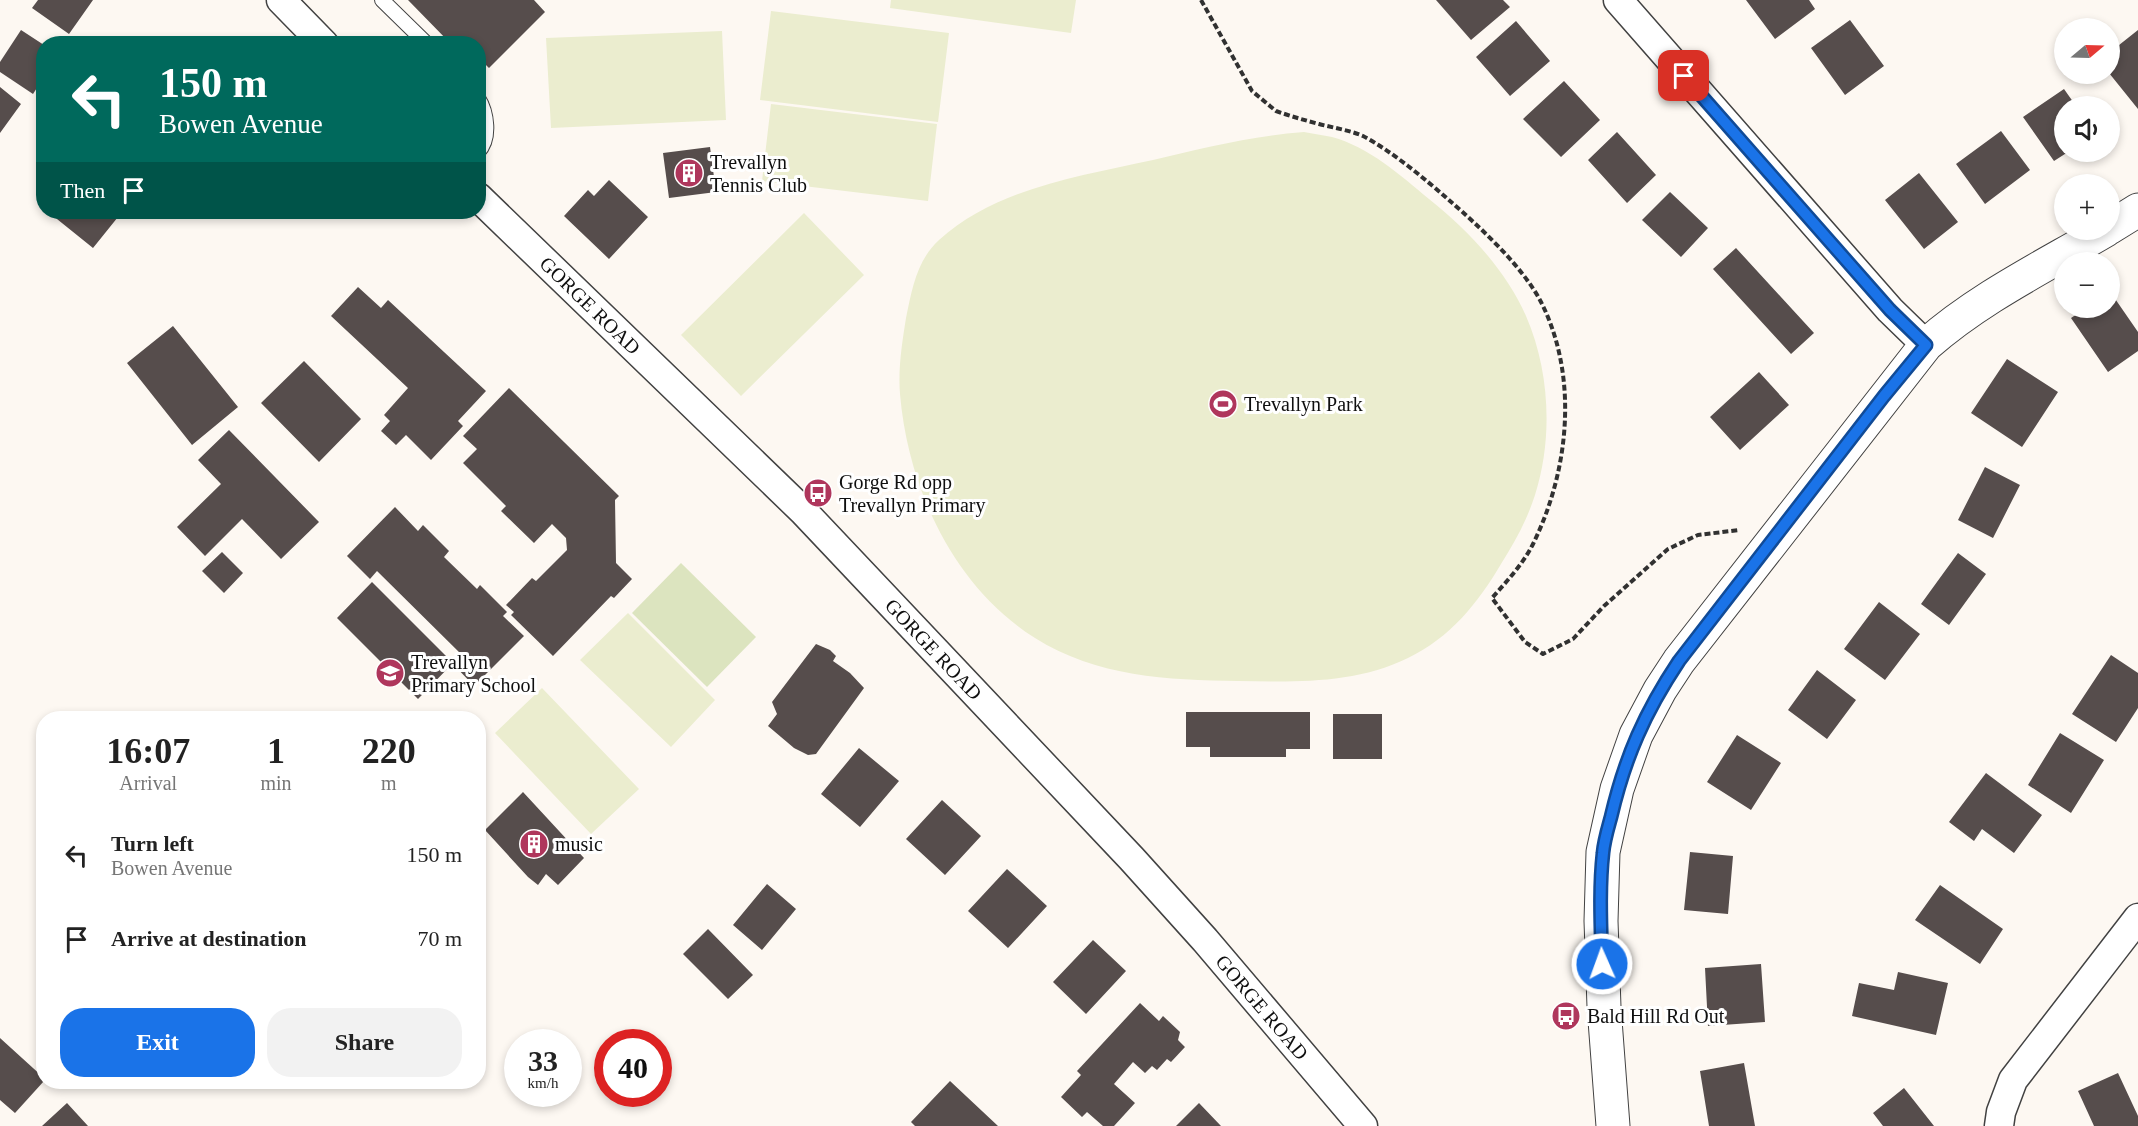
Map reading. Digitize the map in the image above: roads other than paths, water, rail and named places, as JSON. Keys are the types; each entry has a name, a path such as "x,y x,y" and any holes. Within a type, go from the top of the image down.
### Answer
{"street":[{"path":"1618,0 1890,310 1926,345"},
{"path":"286,2 317,36"},
{"name":"GORGE ROAD","path":"486,205 811,519 1132,859 1205,940 1363,1126"},
{"path":"2120,221 2138,210"},
{"path":"1613,1126 1604,1007 1601,921 1603,852 1617,789 1636,735 1660,690 1679,661 1783,526 1926,345 1948,325 1973,308 2088,240"},
{"path":"2000,1126 2001,1112 2013,1080 2138,918"}],"lane":[{"path":"382,0 419,36"}],"place":[{"name":"Trevallyn Tennis Club","path":"689,173"},
{"name":"Trevallyn Park","path":"1223,404"},
{"name":"Gorge Rd opp Trevallyn Primary","path":"818,493"},
{"name":"Trevallyn Primary School","path":"390,673"},
{"name":"music","path":"534,844"},
{"name":"Bald Hill Rd Out","path":"1566,1016"}]}
